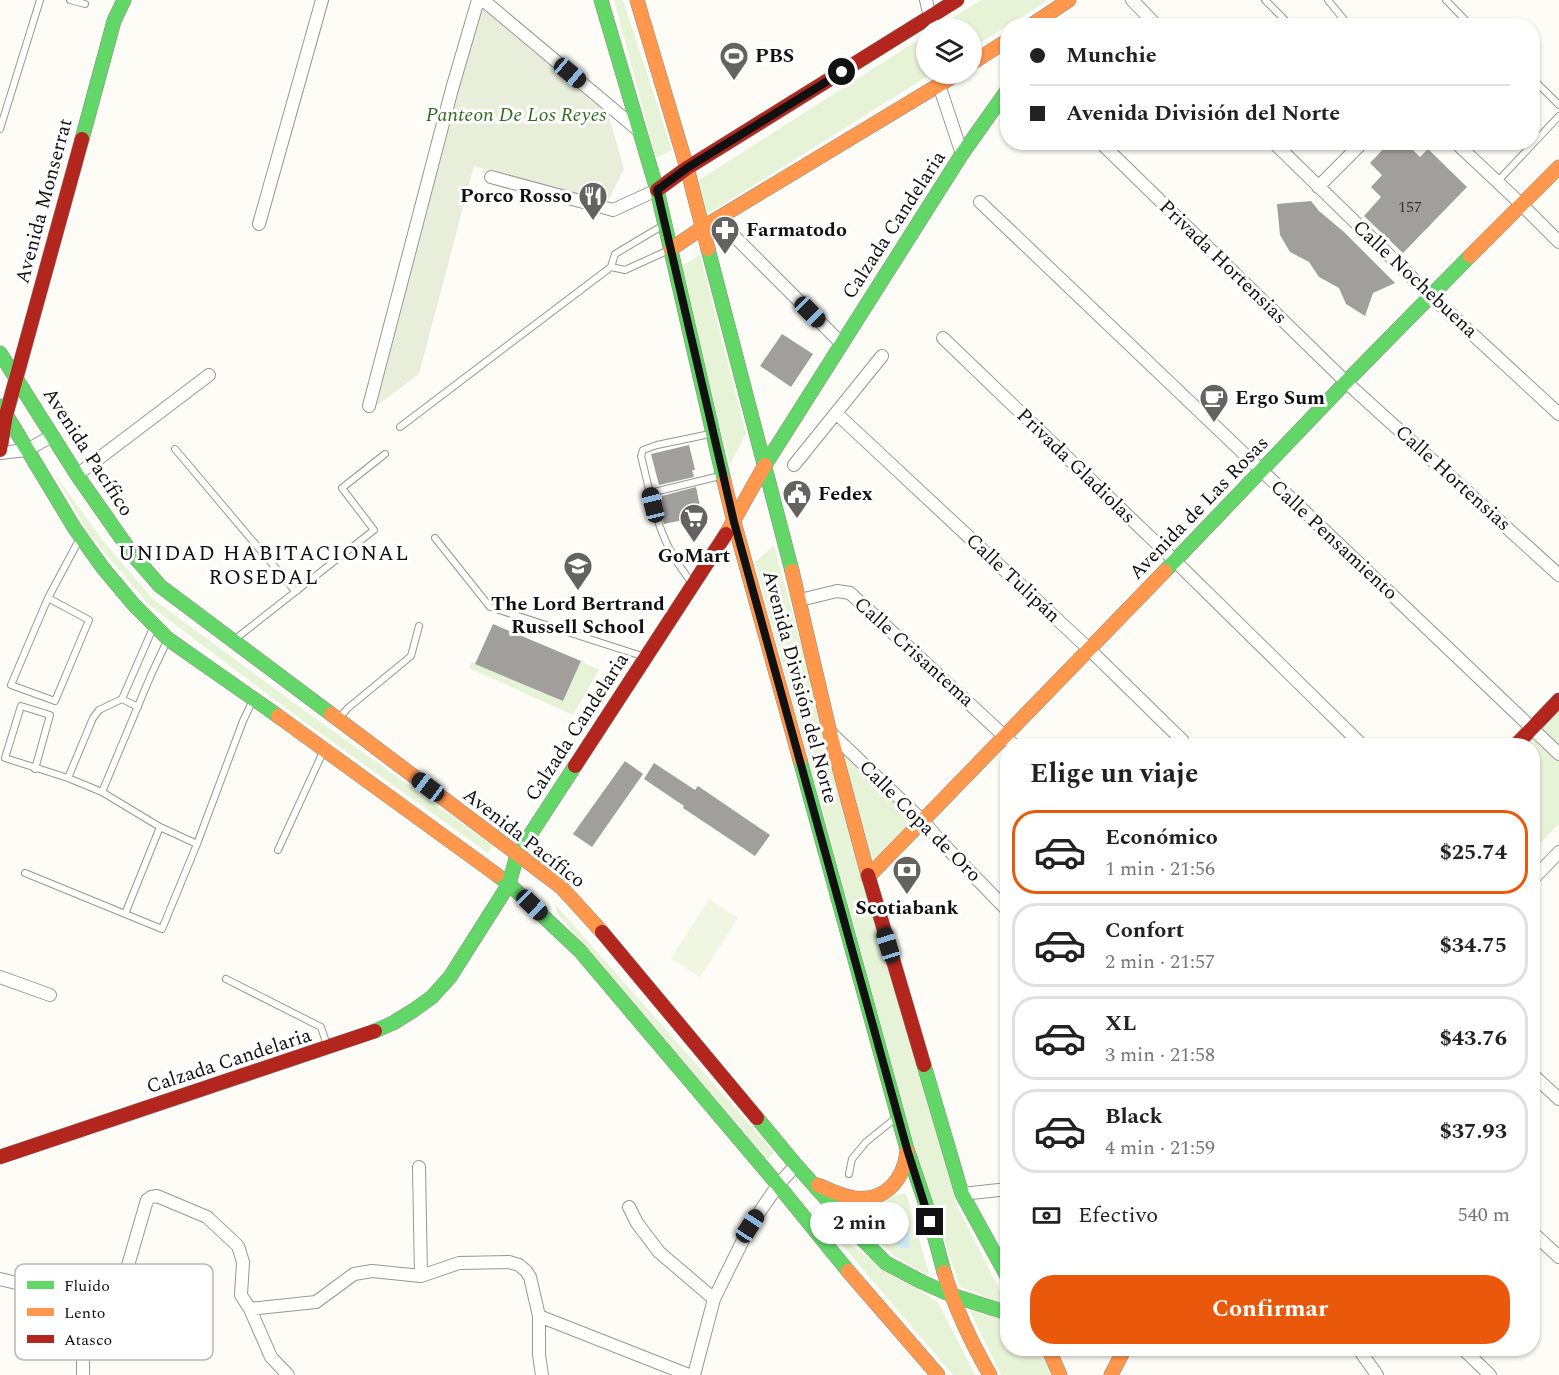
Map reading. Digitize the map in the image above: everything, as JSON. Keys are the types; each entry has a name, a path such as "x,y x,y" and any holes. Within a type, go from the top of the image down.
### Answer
{"street":[{"name":"Avenida Monserrat","path":"0,451 3,410 16,378 114,21 124,0"},
{"path":"259,224 322,0"},
{"path":"369,406 452,89 478,0"},
{"path":"483,0 639,131"},
{"name":"Avenida División del Norte","path":"601,0 657,190 734,522 907,1149 926,1205 951,1295 977,1353 990,1375"},
{"name":"Avenida División del Norte","path":"637,0 687,168 800,600 830,733 868,877 962,1194 1000,1263"},
{"path":"926,0 930,17"},
{"path":"491,177 613,210 657,190 687,168 957,0"},
{"path":"1042,18 1070,0"},
{"path":"1058,18 1070,0"},
{"path":"1131,0 1149,18"},
{"path":"982,57 1000,45"},
{"path":"670,249 939,85 962,154"},
{"name":"Calzada Candelaria","path":"0,1157 369,1034 393,1023 432,997 450,977 509,884 517,855 734,522 765,465 841,343 962,154 1000,100"},
{"name":"Privada Hortensias","path":"1108,150 1346,382"},
{"name":"Calle Nochebuena","path":"1281,150 1431,296 1559,414"},
{"path":"1318,187 1355,150"},
{"path":"1463,150 1559,242"},
{"name":"Avenida de Las Rosas","path":"1014,738 1090,650 1175,561 1346,382 1559,167"},
{"name":"Calle Pensamiento","path":"980,202 1559,754"},
{"path":"718,220 841,343"},
{"name":"Privada Gladiolas","path":"943,338 1355,738"},
{"name":"Avenida Pacífico","path":"0,353 78,475 133,555 160,586 561,887 598,927 796,1165 886,1263 951,1295 1000,1310"},
{"path":"794,465 882,356"},
{"path":"78,475 209,375"},
{"name":"Calle Hortensias","path":"1346,382 1559,575"},
{"path":"3,410 50,490 108,576 154,627 509,884 580,951 938,1375"},
{"name":"Calle Tulipán","path":"836,413 1090,650 1180,738"},
{"path":"0,451 27,450 52,436"},
{"name":"Calle Crisantema","path":"800,600 837,591 850,593 1008,738"},
{"path":"1523,738 1559,700"},
{"name":"Calle Copa de Oro","path":"830,733 923,821 1000,903"},
{"name":"Avenida de Las Rosas","path":"868,877 923,821 1000,751"},
{"path":"1540,872 1559,852"},
{"path":"0,977 50,995"},
{"path":"1540,1081 1559,1099"},
{"path":"811,1182 837,1194 865,1198 875,1196 899,1179 907,1160 907,1149"},
{"path":"694,1375 714,1299 750,1226 778,1185 796,1165"},
{"path":"419,1167 421,1275"},
{"path":"962,1194 1000,1190"},
{"path":"129,1264 147,1200 151,1197 157,1196 207,1217 238,1246 243,1262 241,1295 250,1309 271,1358 288,1375"},
{"path":"630,1207 637,1222 659,1252 714,1299"},
{"path":"1540,1239 1559,1257"},
{"path":"250,1309 316,1302 354,1274 372,1271 421,1275 459,1263 509,1262 519,1265 530,1277 539,1316 539,1355 542,1375"},
{"path":"0,1279 15,1283"},
{"path":"539,1316 688,1375"},
{"path":"1052,1356 1060,1375"},
{"path":"1111,1375 1121,1356"},
{"path":"1364,1356 1377,1375"},
{"path":"1470,1356 1490,1375"}],"lane":[{"path":"0,129 40,0"},
{"path":"70,0 85,4"},
{"path":"1265,0 1283,18"},
{"path":"1328,0 1343,18"},
{"path":"1446,0 1463,18"},
{"path":"1540,86 1559,105"},
{"path":"1540,136 1559,116"},
{"path":"1497,182 1527,150"},
{"path":"400,427 611,267 615,254 665,224"},
{"path":"611,267 625,270 670,249"},
{"path":"693,585 670,551 656,517 641,456 643,450 657,445 713,433"},
{"path":"175,450 295,591"},
{"path":"233,640 374,530 342,489 385,454"},
{"path":"651,493 723,475"},
{"path":"48,598 90,621 55,701 11,685 48,598 81,537"},
{"path":"435,538 490,606 646,657"},
{"path":"338,719 411,656 419,626"},
{"path":"68,778 93,718 99,710 122,699 154,627"},
{"path":"102,792 168,639"},
{"path":"122,699 138,707"},
{"path":"26,873 162,929 253,700"},
{"path":"35,769 50,715 21,706 5,758 35,769 68,778 102,792 159,827 197,844"},
{"path":"278,850 324,748"},
{"path":"125,914 159,827"},
{"path":"226,979 321,1027 328,1048"},
{"path":"849,1174 852,1159 866,1142 898,1116"}],"green space":[{"path":"614,0 623,0 672,150 656,158"},
{"path":"981,0 1045,0 1044,3 1020,18 1000,18 1000,30 982,42 982,18 952,18"},
{"name":"Panteon De Los Reyes","path":"481,5 607,110 624,169 607,203 474,166 419,374 376,406"},
{"path":"916,41 916,83 706,215 696,182"},
{"path":"700,255 746,433 730,465 680,267"},
{"path":"53,472 104,542 153,599 492,845 488,853 302,720 149,605 89,534"},
{"path":"774,546 957,1205 1000,1291 1000,1302 960,1287 921,1171 755,562"},
{"path":"581,661 599,670 573,715 469,668 472,662 563,701"},
{"path":"1559,710 1559,824 1540,843 1540,738 1533,738"},
{"path":"837,732 922,821 872,872"},
{"path":"709,899 738,918 700,977 671,958"},
{"path":"554,903 774,1152 768,1160 559,916"},
{"path":"906,1193 930,1277 894,1256 845,1205"},
{"path":"832,1233 938,1302 975,1375 953,1375"},
{"path":"966,1303 1000,1315 1000,1356 1048,1356 1058,1375 1001,1375"}],"water":[{"path":"903,1221 909,1228 910,1248 901,1248 888,1238 887,1224"}],"building":[{"path":"1382,150 1413,150 1420,157 1429,150 1467,187 1403,253 1364,216 1381,197 1371,187 1382,175 1370,163"},
{"path":"1311,201 1395,283 1373,293 1365,316 1346,304 1339,288 1319,277 1309,262 1290,252 1280,235 1277,204"},
{"path":"782,334 813,354 791,387 760,366"},
{"path":"689,445 695,470 692,470 694,477 659,485 651,454"},
{"path":"696,487 702,516 664,524 657,501 662,500 662,496"},
{"path":"493,624 581,661 563,701 475,664"},
{"path":"625,761 643,774 592,847 573,834"},
{"path":"654,763 695,790 698,786 770,835 755,856 644,779"}],"traffic: fast":[{"path":"82,139 114,21 124,0"},
{"path":"601,0 657,190 724,481"},
{"path":"765,465 962,154 1000,100"},
{"path":"708,249 792,571"},
{"path":"1165,571 1470,256"},
{"path":"0,353 77,475 133,555 160,586 331,714"},
{"path":"1,406 75,529 134,605 168,639 278,716"},
{"path":"800,760 907,1149 926,1205 944,1272"},
{"path":"375,1031 414,1010 432,997 450,977 509,884 517,855 575,766"},
{"path":"497,875 580,951 848,1271"},
{"path":"924,1065 962,1194 1000,1263"},
{"path":"757,1118 796,1165 886,1263 951,1295 1000,1310"}],"traffic: slow":[{"path":"637,0 687,168 708,249"},
{"path":"1042,18 1069,0"},
{"path":"982,57 1000,45"},
{"path":"671,249 940,84"},
{"path":"1470,256 1559,167"},
{"path":"726,534 765,465"},
{"path":"724,481 800,760"},
{"path":"792,571 830,733 868,875"},
{"path":"1003,738 1165,571"},
{"path":"331,714 561,887 602,932"},
{"path":"278,716 497,875"},
{"path":"868,877 1000,741"},
{"path":"818,1185 854,1198 865,1198 884,1193 897,1180 902,1171 907,1151"},
{"path":"848,1271 938,1375"},
{"path":"944,1272 964,1325 990,1375"},
{"path":"1052,1356 1060,1375"},
{"path":"1111,1375 1121,1356"}],"traffic: jam":[{"path":"657,190 687,168 957,0"},
{"path":"0,450 6,415 82,139"},
{"path":"575,766 726,534"},
{"path":"1523,738 1559,700"},
{"path":"868,875 924,1065"},
{"path":"602,932 757,1118"},
{"path":"0,1157 375,1031"}],"place":[{"name":"PBS","path":"734,82"},
{"name":"Porco Rosso","path":"593,222"},
{"name":"Farmatodo","path":"725,256"},
{"name":"Ergo Sum","path":"1214,424"},
{"name":"Fedex","path":"797,520"},
{"name":"GoMart","path":"694,544"},
{"name":"The Lord Bertrand Russell School","path":"578,592"},
{"name":"Scotiabank","path":"907,896"}],"district":[{"name":"UNIDAD HABITACIONAL ROSEDAL","path":"264,566"}],"route":[{"path":"842,72 687,168 657,190 734,522 907,1149 930,1222"}]}
